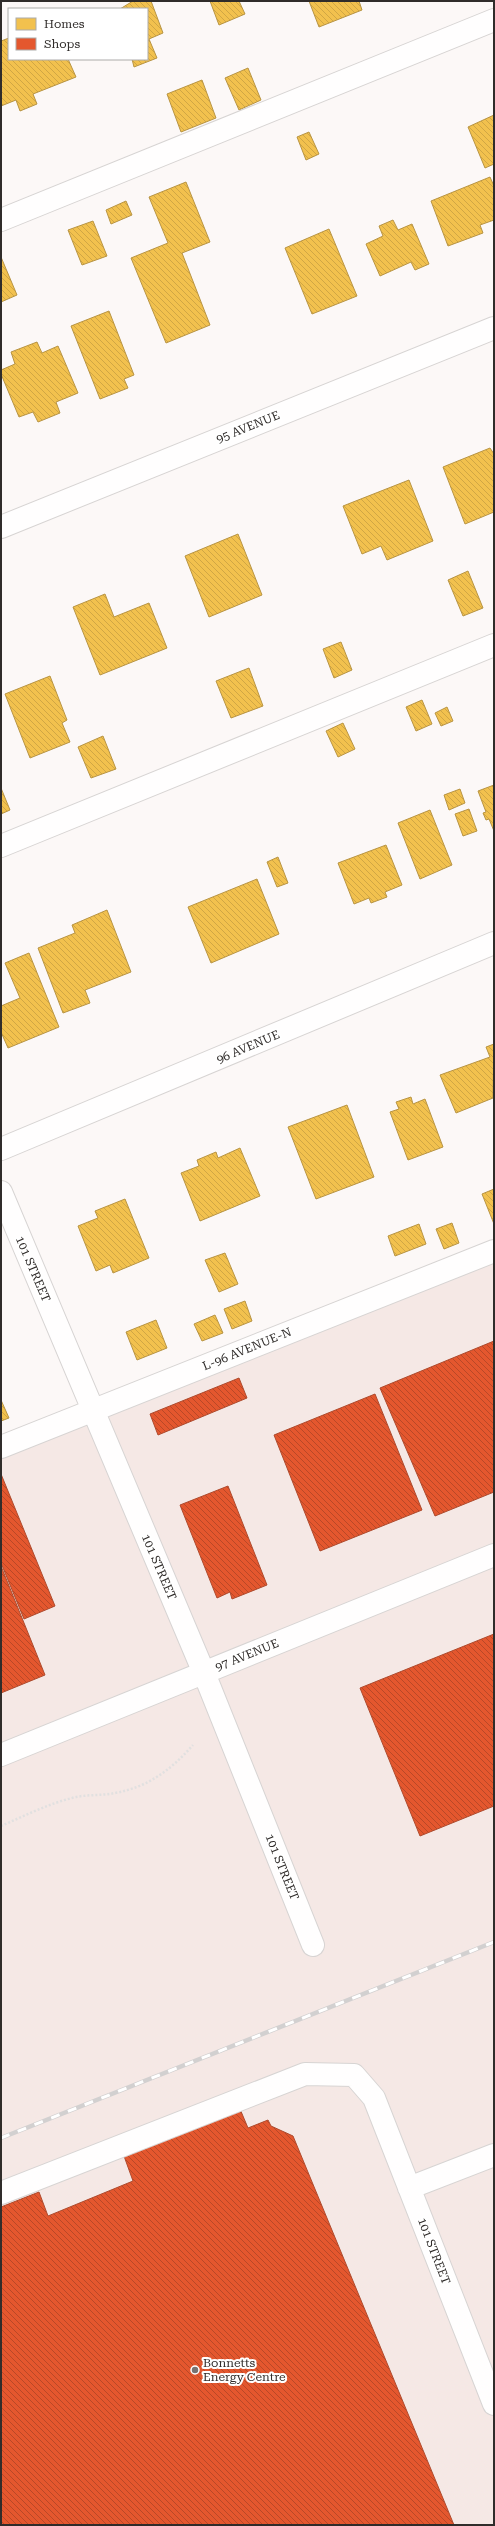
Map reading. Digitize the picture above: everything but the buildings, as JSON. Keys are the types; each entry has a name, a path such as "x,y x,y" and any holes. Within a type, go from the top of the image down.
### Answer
{"street":[{"path":"1,220 494,20"},
{"name":"95 AVENUE","path":"1,527 494,328"},
{"path":"1,846 494,644"},
{"name":"96 AVENUE","path":"1,1149 494,944"},
{"name":"101 STREET","path":"1,1192 204,1673 313,1945"},
{"name":"L-96 AVENUE-N","path":"1,1447 494,1251"},
{"name":"97 AVENUE","path":"1,1755 494,1555"},
{"name":"101 STREET","path":"1,2193 305,2074 354,2075 374,2098 494,2404"},
{"path":"409,2188 494,2155"}],"path":[{"path":"1,1826 71,1798 93,1794 113,1794 135,1788 162,1775 176,1764 193,1745"}],"shaded area":[{"path":"494,1247 494,2525 1,2525 1,1447"}],"railway":[{"path":"1,2138 494,1942"}],"place":[{"name":"Bonnetts Energy Centre","path":"195,2370"}]}
